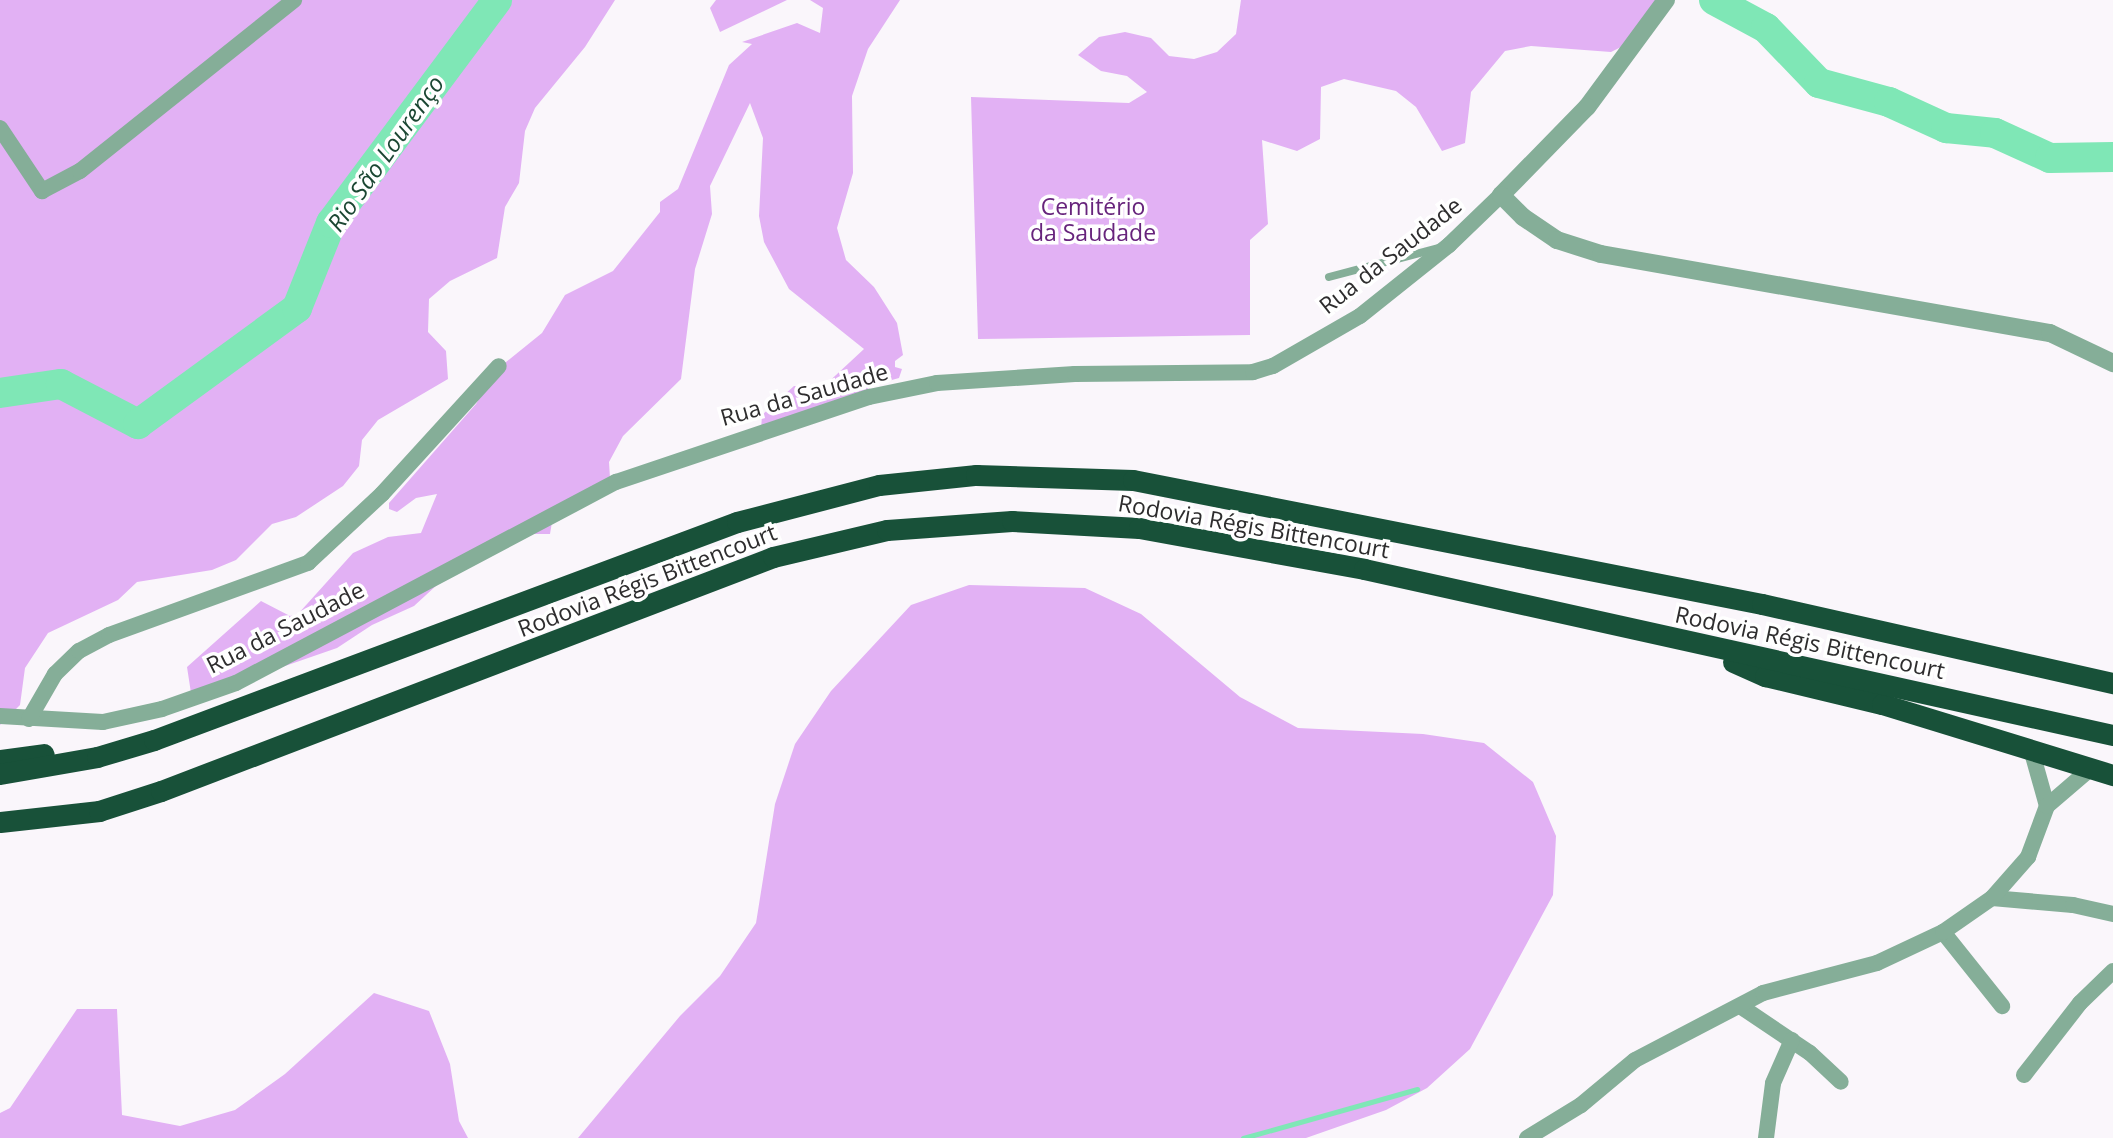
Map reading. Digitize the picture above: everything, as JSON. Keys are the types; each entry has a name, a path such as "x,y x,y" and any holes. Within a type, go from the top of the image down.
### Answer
{"highway":[{"name":"Rodovia Régis Bittencourt","path":"0,774 97,757 209,719 737,522 878,485 976,475 1146,482 1735,599 2113,684"},
{"name":"Rodovia Régis Bittencourt","path":"0,822 99,811 161,791 773,557 887,530 1012,521 1139,528 1364,569 2113,735"},
{"path":"1686,642 1765,676 1882,704 2113,775"},
{"path":"0,760 56,753 165,722 209,719"}],"street":[{"path":"0,128 42,191 80,171 294,0"},
{"name":"Rua da Saudade","path":"0,716 103,722 162,709 236,683 617,482 869,397 937,383 1075,374 1253,372 1273,366 1360,316 1449,245 1587,107 1666,0"},
{"path":"1501,195 1557,240 1601,254 2049,334 2113,363"},
{"path":"29,719 55,674 79,651 109,635 308,563 382,494 499,366"},
{"path":"2031,749 2047,806"},
{"path":"1527,1138 1581,1105 1635,1060 1763,993 1877,963 1943,932 1992,898 2028,857 2047,806 2090,769"},
{"path":"1992,898 2073,905 2113,914"},
{"path":"1943,932 2002,1006"},
{"path":"2024,1075 2080,1003 2113,971"},
{"path":"1740,1006 1792,1040 1841,1082"},
{"path":"1766,1138 1773,1083 1792,1040"}],"lane":[{"path":"1329,277 1449,245"}],"green space":[{"path":"0,0 615,0 585,47 535,108 525,131 519,183 505,207 497,258 450,281 429,299 428,332 446,351 448,379 378,420 362,440 359,466 343,486 296,517 272,524 236,560 212,570 137,582 118,600 48,633 25,668 20,705 0,725"},
{"path":"716,0 787,0 720,32 710,8"},
{"path":"810,0 900,0 868,49 852,96 853,173 837,228 846,260 874,287 897,323 903,355 895,361 895,367 902,369 899,378 874,385 815,420 761,430 762,415 794,386 822,388 864,349 789,289 764,242 759,216 763,138 750,103 710,186 712,214 695,269 681,379 623,436 609,462 610,478 552,522 550,534 533,534 438,584 414,606 372,625 337,648 199,696 191,693 187,667 261,601 290,616 298,614 353,553 388,537 421,533 437,494 416,498 397,512 389,509 389,503 476,404 495,371 542,333 565,295 613,271 660,212 660,202 678,189 729,65 752,44 742,42 797,23 820,33 823,8"},
{"name":"Cemitério da Saudade","path":"1241,0 1666,0 1635,40 1611,52 1531,46 1505,51 1471,92 1465,143 1442,151 1416,107 1396,91 1344,79 1321,87 1320,139 1297,151 1262,140 1268,224 1250,240 1250,335 978,339 971,97 1129,103 1147,92 1127,76 1101,71 1078,55 1099,37 1125,32 1151,38 1169,56 1194,59 1217,52 1236,34"},
{"path":"969,585 1085,588 1141,614 1240,697 1298,728 1423,734 1484,743 1533,782 1556,836 1553,895 1470,1049 1427,1088 1386,1110 1306,1138 578,1138 680,1016 720,976 756,923 775,804 795,744 831,691 911,605"},
{"path":"374,993 429,1011 450,1064 459,1121 468,1138 0,1138 0,1113 10,1108 77,1009 117,1009 122,1115 180,1126 235,1110 285,1074"}],"waterway":[{"name":"Rio São Lourenço","path":"0,393 61,384 138,424 297,308 331,223 497,0"},
{"name":"Rio São Lourenço","path":"1714,0 1766,28 1819,83 1889,102 1946,128 1995,133 2050,158 2113,157"},
{"path":"1243,1138 1417,1089"}]}
